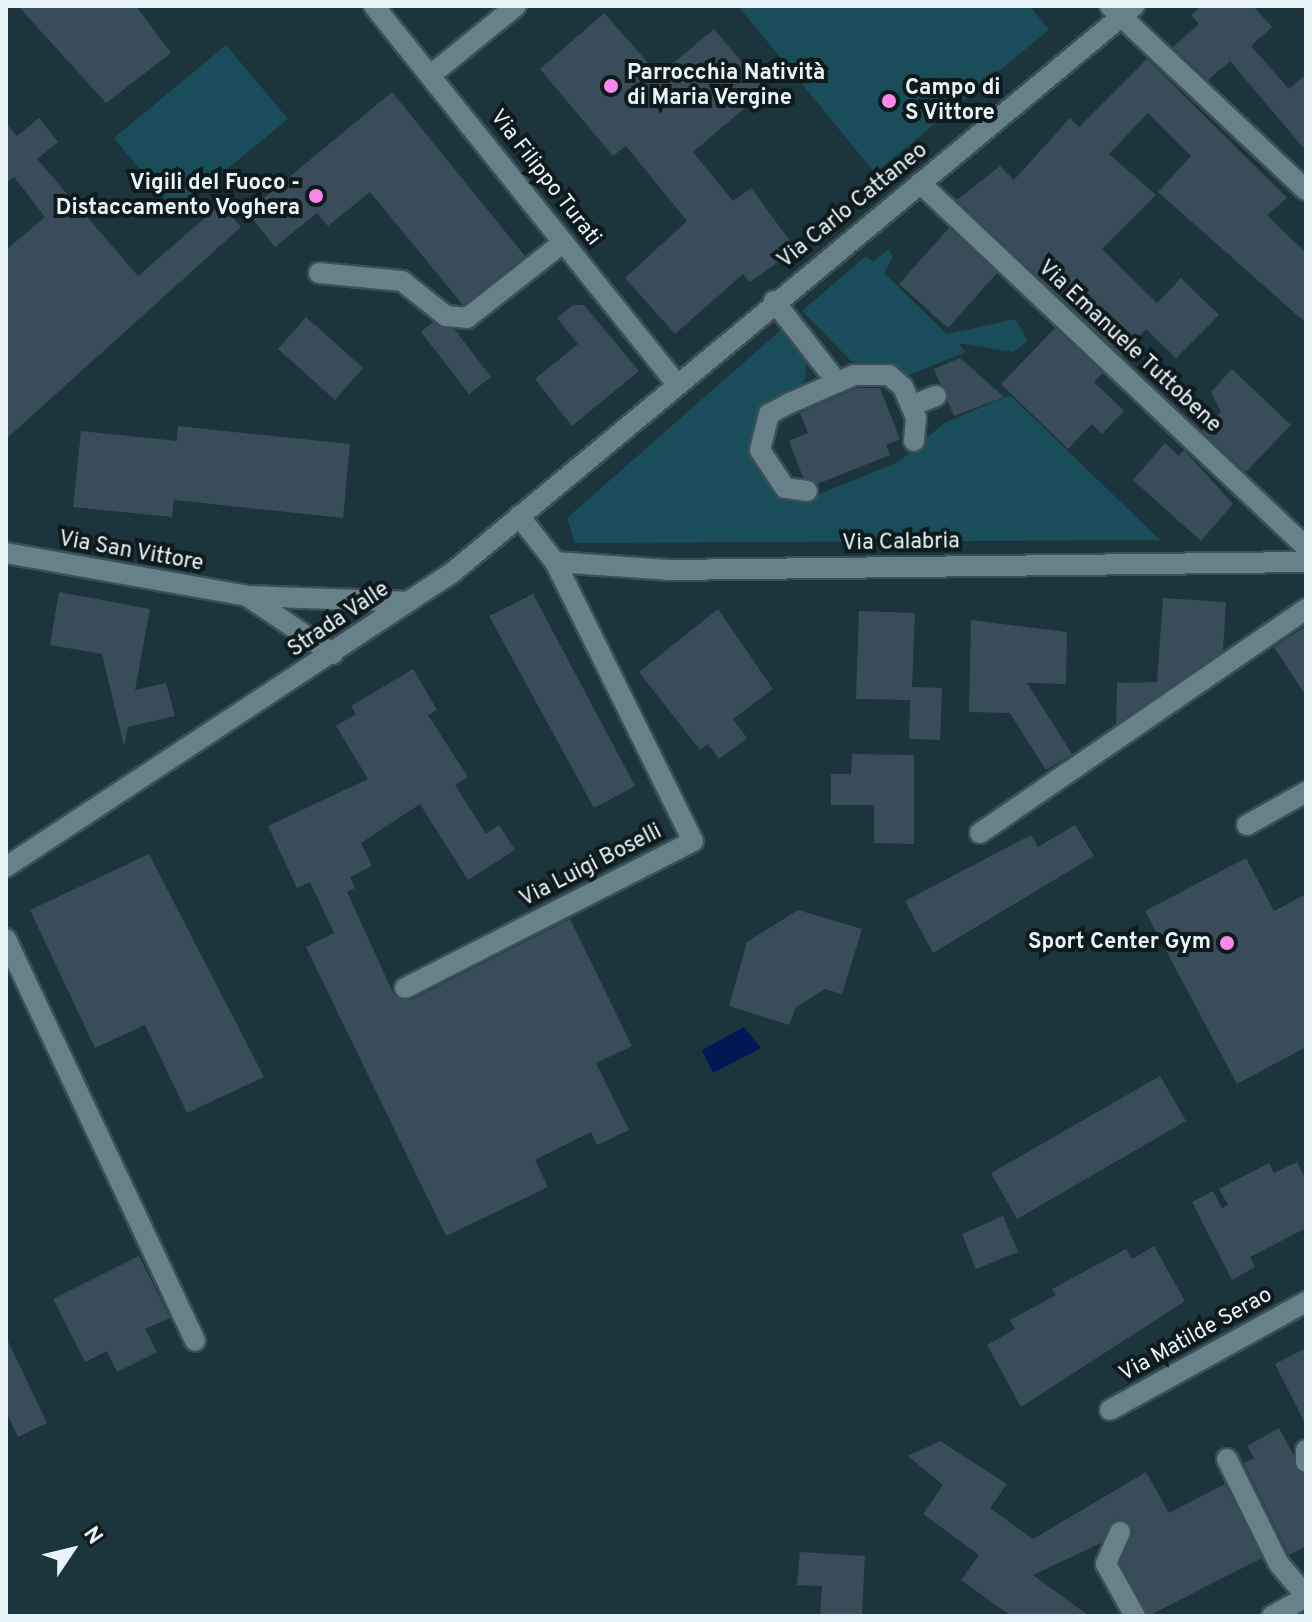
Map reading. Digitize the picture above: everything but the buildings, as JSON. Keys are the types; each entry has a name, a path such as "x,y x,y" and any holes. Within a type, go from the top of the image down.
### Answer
{"street":[{"name":"Via Filippo Turati","path":"374,6 432,74 675,382"},
{"path":"432,74 516,6"},
{"path":"1122,10 1306,190"},
{"name":"Via Carlo Cattaneo","path":"675,382 920,183 1122,10"},
{"name":"Via Emanuele Tuttobene","path":"920,183 1306,547"},
{"path":"319,273 402,281 446,316 467,318 564,242"},
{"path":"774,301 837,382"},
{"path":"807,491 785,488 772,474 760,450 761,429 769,414 837,382 889,375 911,406 914,441"},
{"name":"Strada Valle","path":"6,867 333,654 407,602 519,516 675,382"},
{"path":"911,406 936,396"},
{"path":"519,516 555,562"},
{"name":"Via San Vittore","path":"6,553 247,596 407,602"},
{"name":"Via Calabria","path":"555,562 668,570 1306,562"},
{"name":"Via Luigi Boselli","path":"405,988 693,841 555,562"},
{"name":"Via San Vittore","path":"247,596 333,654"},
{"path":"980,833 1306,609"},
{"path":"1247,825 1306,792"},
{"path":"6,939 195,1341"},
{"name":"Via Matilde Serao","path":"1110,1410 1306,1302"},
{"path":"1306,1450 1306,1462"},
{"path":"1227,1459 1279,1564 1306,1596 1272,1616"},
{"path":"1120,1532 1106,1564 1135,1616"}],"shaded area":[{"name":"Campo di S Vittore","path":"738,6 1030,6 1049,30 875,173"},
{"path":"226,45 288,119 175,212 114,138"},
{"path":"889,249 893,257 884,273 947,334 1015,319 1028,341 1013,352 958,343 966,352 909,375 852,362 802,311 866,256 873,262"},
{"path":"783,328 805,355 806,378 756,448 780,491 813,497 900,461 944,423 1010,395 1160,540 575,543 567,518"},
{"path":"744,1027 761,1048 713,1073 702,1050"}],"place":[{"name":"Parrocchia Natività di Maria Vergine","path":"611,86"},
{"name":"Campo di S Vittore","path":"889,101"},
{"name":"Vigili del Fuoco - Distaccamento Voghera","path":"316,196"},
{"name":"Sport Center Gym","path":"1227,943"}]}
